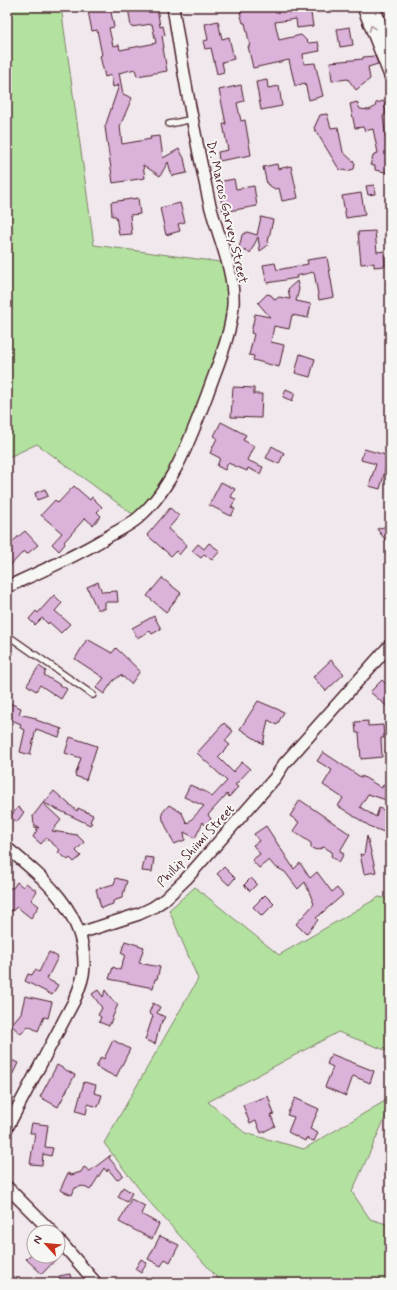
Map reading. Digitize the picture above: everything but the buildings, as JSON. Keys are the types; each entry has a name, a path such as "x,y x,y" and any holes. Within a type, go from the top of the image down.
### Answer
{"street":[{"name":"Dr. Marcus Garvey Street","path":"7,587 48,569 93,546 138,518 155,500 172,476 186,448 202,408 229,330 233,305 230,274 210,203 183,72 173,7"},
{"path":"363,7 390,76"},
{"path":"374,7 390,48"},
{"name":"Phillip Shiimi Street","path":"80,933 139,914 164,900 186,879 275,778 289,769 389,650"},
{"path":"7,848 48,883 70,912 80,933 84,967 79,990 74,1001 7,1128"},
{"path":"7,1187 44,1224"},
{"path":"66,1248 96,1283"}],"lane":[{"path":"169,124 193,119"},
{"path":"7,635 93,694"}],"green space":[{"path":"7,7 61,7 94,245 227,263 233,305 186,448 138,518 37,444 7,458"},
{"path":"195,887 279,955 379,897 390,899 390,1052 338,1032 208,1102 245,1133 304,1149 390,1098 390,1107 352,1192 370,1219 390,1225 390,1283 222,1283 146,1198 104,1143 198,979 169,910"}]}
